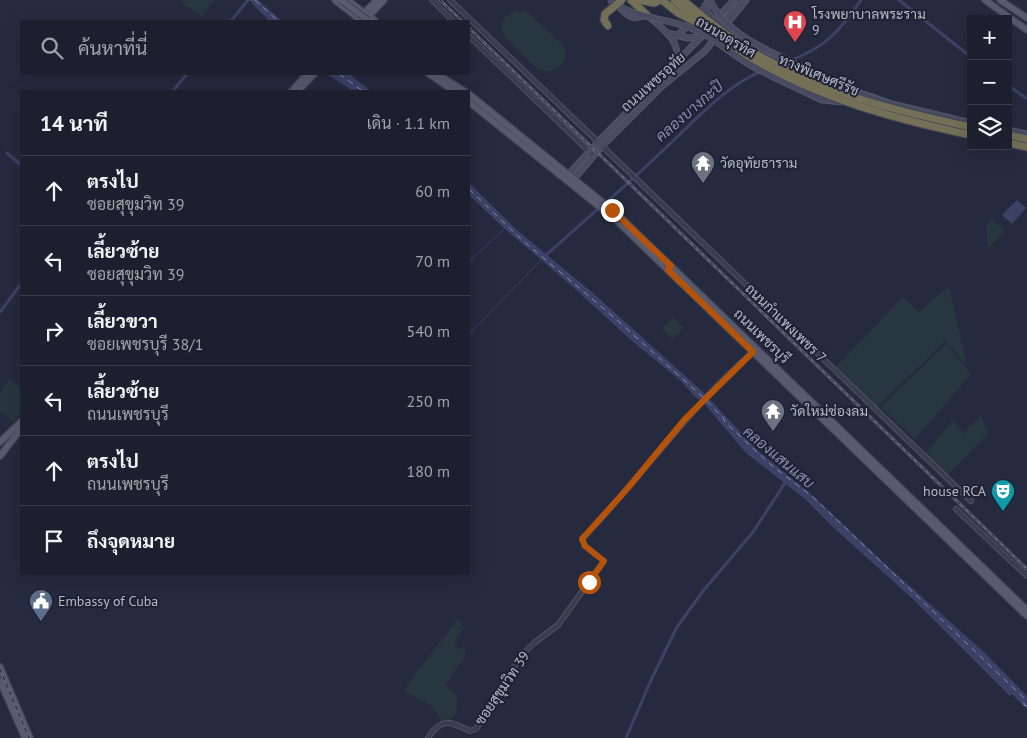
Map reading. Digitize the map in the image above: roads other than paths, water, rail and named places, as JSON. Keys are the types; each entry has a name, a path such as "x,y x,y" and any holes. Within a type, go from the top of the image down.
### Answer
{"highway":[{"path":"608,26 604,20 605,14 622,0"},
{"path":"631,0 647,15"},
{"path":"640,0 654,3 662,0 688,19 714,31"},
{"name":"ทางพิเศษศรีรัช","path":"674,0 752,58 778,72 827,94 894,117 967,133"},
{"name":"ทางพิเศษศรีรัช","path":"684,1 727,35 754,52 808,79 878,105 967,126"},
{"path":"1012,136 1027,139"},
{"path":"1012,143 1027,146"}],"main road":[{"path":"335,0 349,10 353,16 362,19"},
{"path":"341,0 362,19"},
{"path":"347,0 354,5 362,19"},
{"name":"ถนนจตุรทิศ","path":"611,0 632,18 636,19 647,15"},
{"name":"ถนนจตุรทิศ","path":"611,0 626,11 641,17 689,27 707,35 749,64 822,100 852,102"},
{"path":"720,24 734,0"},
{"path":"720,24 745,0"},
{"path":"980,0 1001,15"},
{"path":"985,0 1027,32"},
{"path":"992,0 1027,25"},
{"path":"1000,0 1027,18"},
{"path":"709,1 707,12 720,24"},
{"path":"674,36 680,33 709,1"},
{"name":"ถนนจตุรทิศ","path":"709,1 715,10 737,32 808,72"},
{"path":"362,19 379,2"},
{"path":"354,5 361,6 379,2"},
{"path":"375,20 379,2"},
{"path":"667,33 688,38 701,37 714,31 703,16 703,9"},
{"path":"647,15 674,42 678,54 669,70"},
{"path":"1012,22 1027,32"},
{"name":"ถนนเพชรอุทัย","path":"600,144 661,87 698,57 720,24"},
{"name":"ถนนจตุรทิศ","path":"720,24 770,55 808,72 892,104 967,122"},
{"name":"ถนนจตุรทิศ","path":"714,31 755,57 792,76 852,102 967,133"},
{"name":"ถนนเพชรอุทัย","path":"569,178 576,166 591,154 701,37"},
{"path":"748,52 752,45"},
{"path":"299,90 307,75"},
{"path":"293,90 313,75"},
{"path":"430,75 453,90"},
{"path":"438,75 463,90"},
{"path":"444,75 464,90"},
{"path":"451,84 457,90"},
{"name":"ถนนเพชรบุรี","path":"470,95 604,206 1027,610"},
{"name":"ถนนเพชรบุรี","path":"470,103 569,178"},
{"path":"1012,131 1027,134"},
{"name":"ถนนเพชรอุทัย","path":"569,178 582,170 591,154"},
{"path":"576,166 578,171 582,170"},
{"name":"ถนนเพชรบุรี","path":"814,407 1027,616"},
{"path":"0,442 20,423"},
{"path":"0,453 20,430"},
{"path":"0,453 11,433"},
{"path":"0,667 2,682 24,738"},
{"path":"2,682 30,738"}],"street":[{"path":"432,0 452,20"},
{"name":"ถนนกำแพงเพชร 7","path":"450,0 971,501"},
{"path":"470,37 591,154"},
{"name":"ซอยสุขุมวิท 39","path":"428,738 439,724 453,723 470,731 476,728 523,654 558,625 604,561 585,546 582,539 627,489 680,425 755,351"},
{"path":"956,508 1027,576"}],"water":[{"path":"249,0 258,0 281,20 268,20"},
{"path":"329,75 350,75 370,90 351,90"},
{"path":"470,184 517,230 594,294 703,392 757,450 813,496 894,572 985,653 1027,696 1027,709 1012,694 1010,696 915,601 834,528 805,499 746,453 701,400 696,398 680,380 633,342 470,196"},
{"path":"1017,200 1026,208 1012,224 1002,215"}],"waterway":[{"path":"232,20 248,0"},
{"name":"คลองบางกะปิ","path":"789,61 813,50 831,37 846,21 861,0"},
{"path":"899,0 967,54"},
{"name":"คลองบางกะปิ","path":"605,203 718,99 742,81 769,68"},
{"path":"174,90 186,75"},
{"path":"1012,88 1027,99"},
{"path":"7,153 20,164"},
{"name":"คลองบางกะปิ","path":"545,256 600,207"},
{"path":"470,261 505,228"},
{"path":"470,333 542,259"},
{"path":"0,312 20,285"},
{"name":"คลองแสนแสบ","path":"626,738 677,627 703,591 753,532 787,480"}],"railway":[{"path":"440,0 461,20"},
{"path":"470,29 1027,569"},
{"path":"0,669 29,738"}],"place":[{"name":"โรงพยาบาลพระราม 9","path":"795,43"},
{"name":"วัดอุทัยธาราม","path":"703,184"},
{"name":"วัดใหม่ช่องลม","path":"773,432"},
{"name":"house RCA","path":"1003,512"},
{"name":"Embassy of Cuba","path":"41,622"}]}
